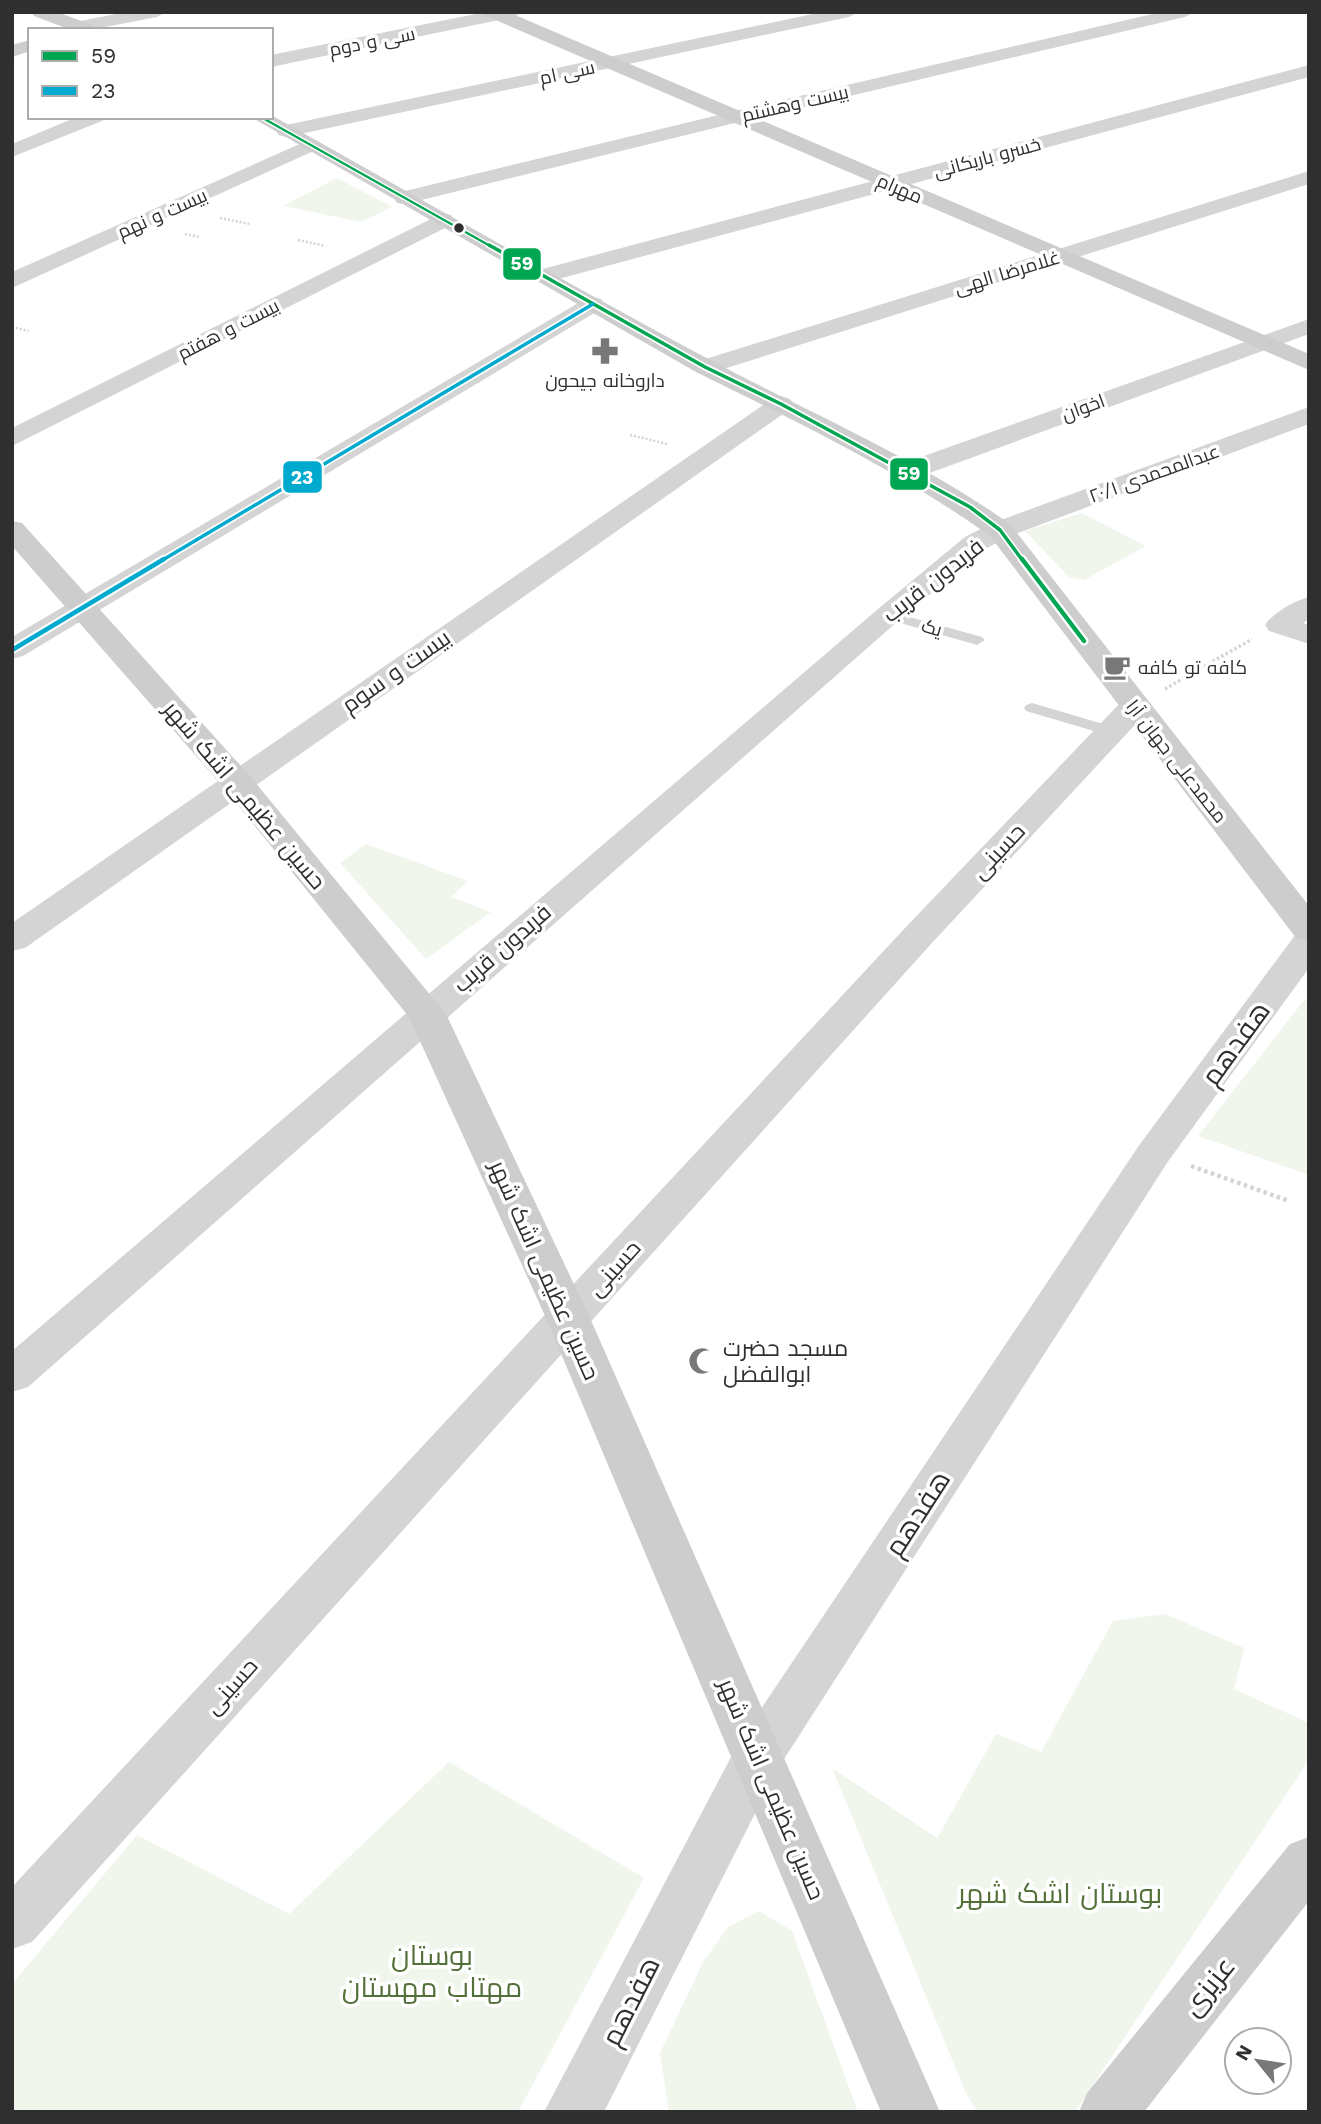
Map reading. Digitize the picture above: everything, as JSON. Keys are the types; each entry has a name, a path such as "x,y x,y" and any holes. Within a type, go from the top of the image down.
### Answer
{"street":[{"path":"40,12 78,27 157,12"},
{"name":"سی ام","path":"286,131 849,12"},
{"name":"بیست وهشتم","path":"405,198 735,117 1185,12"},
{"name":"مهرام","path":"501,13 609,63 1309,363"},
{"name":"سی و دوم","path":"273,61 501,13"},
{"name":"خسرو باریکانی","path":"543,276 1309,71"},
{"path":"1264,83 1298,92"},
{"path":"12,151 90,119"},
{"name":"محمدعلی جهان آرا","path":"265,119 705,367 781,404 951,495 1000,530 1123,719 1309,930"},
{"name":"بیست و نهم","path":"12,281 311,145"},
{"name":"غلامرضا الهی","path":"705,367 1309,177"},
{"name":"بیست و هفتم","path":"12,438 443,220"},
{"path":"12,650 593,304"},
{"name":"اخوان","path":"906,472 1309,326"},
{"name":"بیست و سوم","path":"12,940 781,404"},
{"name":"عبدالمحمدی ۲۰/۱","path":"1000,530 1309,415"},
{"name":"حسین عظیمی اشک شهر","path":"13,527 83,610 237,782 427,1014 568,1318 911,2112"},
{"name":"فریدون قریب","path":"12,1376 888,615 975,543 1000,530"},
{"path":"1280,625 1309,606"},
{"path":"1280,625 1309,635"},
{"name":"حسینی","path":"12,1925 918,936 1123,719"},
{"name":"هفدهم","path":"573,2112 758,1755 1154,1153 1309,942"},
{"name":"عزیزی","path":"1108,2112 1309,1860"}],"lane":[{"name":"یک","path":"888,615 977,640"},
{"path":"1032,708 1123,719"}],"path":[{"path":"12,327 29,331"},
{"path":"1123,719 1280,625"},
{"path":"1154,1153 1289,1201"}],"green space":[{"path":"337,178 392,207 361,222 283,206"},
{"path":"1082,513 1146,546 1084,580 1069,577 1025,531"},
{"path":"366,844 468,881 451,897 491,912 426,959 340,863"},
{"path":"1305,999 1309,1005 1309,1175 1198,1136"},
{"name":"بوستان اشک شهر","path":"1165,1614 1244,1648 1234,1689 1309,1723 1309,1760 1075,2112 977,2112 965,2091 832,1768 937,1838 996,1734 1041,1752 1113,1621"},
{"name":"بوستان مهتاب مهستان","path":"449,1762 644,1878 518,2112 12,2112 12,1984 137,1835 289,1914"},
{"path":"759,1911 792,1931 858,2112 669,2112 660,2053 703,1962 728,1927"}],"transit line":[{"name":"59","path":"265,119 705,367 781,404 970,507 1000,530 1084,641"},
{"name":"23","path":"12,650 593,304"}],"place":[{"name":"داروخانه جیحون","path":"605,351"},
{"name":"کافه تو کافه","path":"1117,667"},
{"name":"مسجد حضرت ابوالفضل","path":"702,1361"}]}
